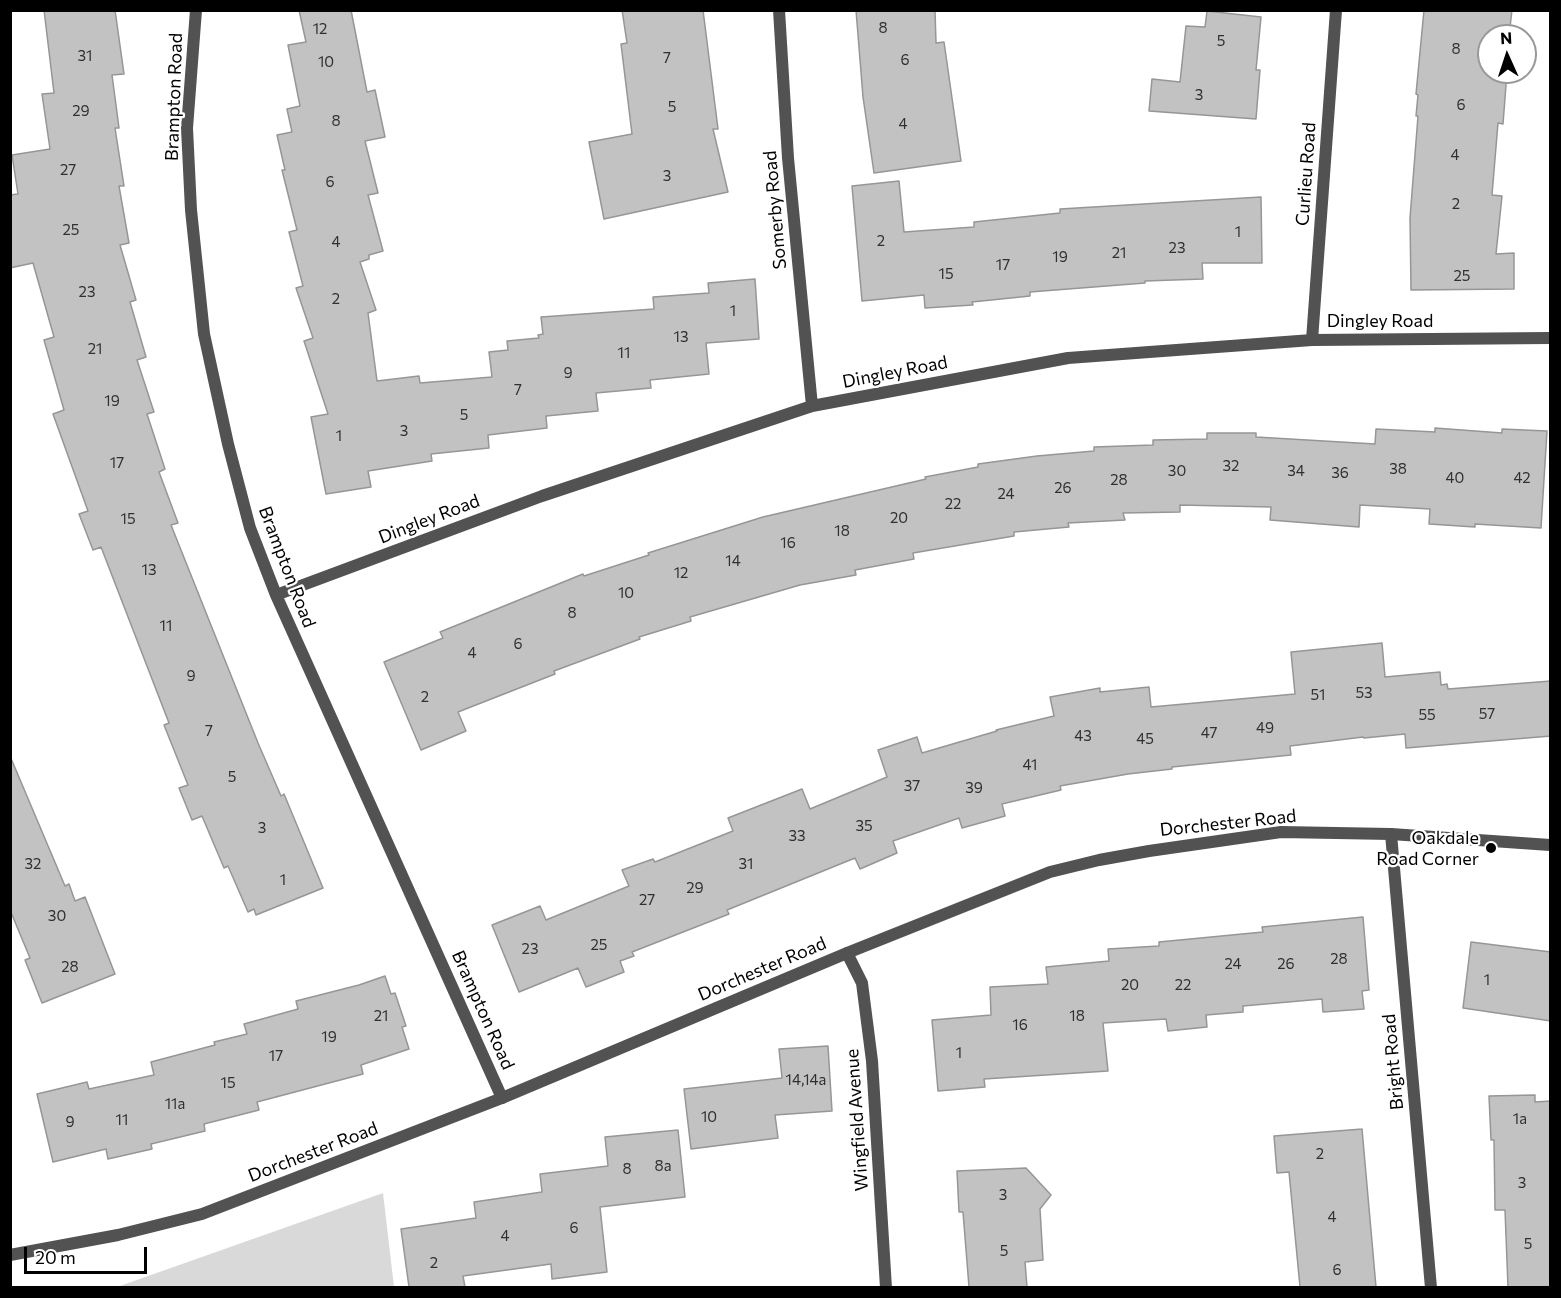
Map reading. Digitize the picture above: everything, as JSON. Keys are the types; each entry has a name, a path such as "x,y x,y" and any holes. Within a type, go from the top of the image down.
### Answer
{"street":[{"name":"Brampton Road","path":"196,10 187,128 191,210 204,334 228,444 250,528 276,595 502,1098"},
{"name":"Somerby Road","path":"779,10 788,158 812,406"},
{"name":"Curlieu Road","path":"1311,340 1336,10"},
{"name":"Dingley Road","path":"276,595 542,496 812,406 1068,358 1311,340 1551,338"},
{"name":"Dorchester Road","path":"10,1255 118,1234 202,1214 502,1098 847,953 1050,872 1099,860 1281,832 1391,834 1551,845"},
{"name":"Bright Road","path":"1391,834 1431,1287"},
{"name":"Wingfield Avenue","path":"847,953 862,982 872,1061 886,1287"}],"shaded area":[{"path":"383,1193 394,1287 117,1287"}],"building":[{"path":"44,10 115,10 124,74 112,75 119,128 115,128 124,186 119,186 129,243 120,245 136,300 130,302 146,357 137,360 154,412 147,414 165,469 159,472 178,523 171,525 258,743 281,796 284,794 323,888 256,915 254,909 248,912 228,866 224,868 202,816 192,820 179,788 188,785 164,725 169,723 101,547 93,550 79,514 88,511 53,414 64,410 44,340 54,337 33,263 10,268 10,195 18,194 12,155 50,149 42,94 54,93"},
{"path":"299,10 351,10 367,92 375,90 385,137 365,141 378,193 368,195 383,251 369,255 369,259 360,262 376,310 368,313 377,381 419,376 420,383 492,377 489,352 508,350 507,341 539,338 538,335 543,334 541,317 654,309 653,297 709,293 708,283 755,279 759,339 706,343 709,374 650,380 651,388 596,393 598,411 546,416 547,428 488,435 489,448 431,454 432,461 368,471 371,487 326,494 311,417 328,414 304,341 313,338 296,288 303,286 289,232 297,230 282,170 285,170 277,135 292,132 287,109 300,106 288,45 306,42"},
{"path":"622,10 703,10 718,129 713,129 728,192 604,219 589,142 632,134 621,44 627,43"},
{"path":"856,10 935,10 936,43 944,42 961,161 874,173 863,97"},
{"path":"1424,10 1512,10 1510,24 1477,24 1477,84 1506,84 1503,124 1498,123 1492,195 1502,196 1496,254 1514,253 1514,289 1411,290 1410,218 1418,116 1416,116 1418,95 1416,94"},
{"path":"1207,11 1261,17 1256,70 1260,70 1256,119 1149,111 1152,79 1180,82 1186,26 1205,27"},
{"path":"899,181 904,232 974,227 974,222 1060,213 1060,209 1261,197 1262,263 1202,263 1203,279 1145,281 1145,283 1030,292 1030,296 972,302 973,305 925,308 924,295 862,301 852,186"},
{"path":"1435,428 1502,433 1502,429 1547,431 1541,528 1429,524 1430,509 1360,505 1359,527 1270,520 1271,507 1180,505 1180,512 1123,513 1125,520 1068,523 1069,527 1014,532 1014,536 913,553 914,559 855,570 856,575 800,585 690,617 691,621 639,637 640,639 554,671 555,674 458,712 466,731 421,750 384,662 443,638 440,632 583,574 584,576 649,555 648,553 763,517 926,479 925,477 978,467 978,464 1094,451 1094,447 1153,445 1153,440 1207,439 1207,433 1256,433 1256,437 1375,444 1376,429 1435,432"},
{"path":"1382,643 1385,677 1440,672 1441,685 1447,684 1448,689 1551,681 1551,736 1406,748 1405,734 1363,737 1290,746 1291,755 1172,767 1172,769 1060,786 1061,790 1002,804 1005,816 962,828 959,818 893,841 897,853 860,869 855,858 727,910 729,914 632,952 634,956 620,961 624,972 586,987 578,968 519,992 492,925 540,906 546,920 629,886 622,870 653,859 655,862 733,831 728,818 802,789 810,809 887,777 878,750 917,737 922,753 996,730 1054,716 1050,697 1100,688 1100,692 1149,687 1151,707 1295,694 1291,652"},
{"path":"10,756 65,886 69,884 75,901 85,897 115,974 42,1003 25,960 30,958 10,910"},
{"path":"1363,917 1369,990 1362,991 1364,1009 1323,1012 1322,999 1243,1006 1243,1012 1206,1015 1207,1027 1168,1031 1166,1019 1103,1023 1108,1071 984,1079 985,1087 938,1091 932,1020 991,1015 990,987 1048,984 1046,967 1109,961 1108,949 1159,946 1159,942 1263,932 1262,927"},
{"path":"1471,942 1551,952 1551,1021 1463,1008"},
{"path":"385,976 391,994 395,993 406,1026 402,1027 409,1049 361,1065 363,1074 257,1102 259,1110 204,1124 205,1131 151,1144 152,1149 108,1159 106,1149 53,1162 37,1094 87,1082 89,1089 154,1075 151,1062 247,1034 244,1024 298,1009 296,1001"},
{"path":"828,1046 832,1111 775,1115 778,1138 691,1149 684,1089 782,1078 779,1049"},
{"path":"1535,1095 1535,1102 1551,1101 1551,1287 1508,1287 1505,1210 1495,1210 1494,1140 1491,1140 1489,1096"},
{"path":"1362,1129 1376,1287 1300,1287 1289,1172 1277,1173 1274,1136"},
{"path":"678,1130 685,1197 600,1207 607,1272 552,1279 551,1264 463,1276 465,1287 409,1287 401,1229 476,1218 474,1202 542,1192 540,1174 608,1166 605,1137"},
{"path":"1026,1168 1051,1195 1040,1209 1043,1260 1025,1262 1027,1287 969,1287 963,1212 959,1212 957,1171"}],"place":[{"name":"Oakdale Road Corner","path":"1491,848"}]}
